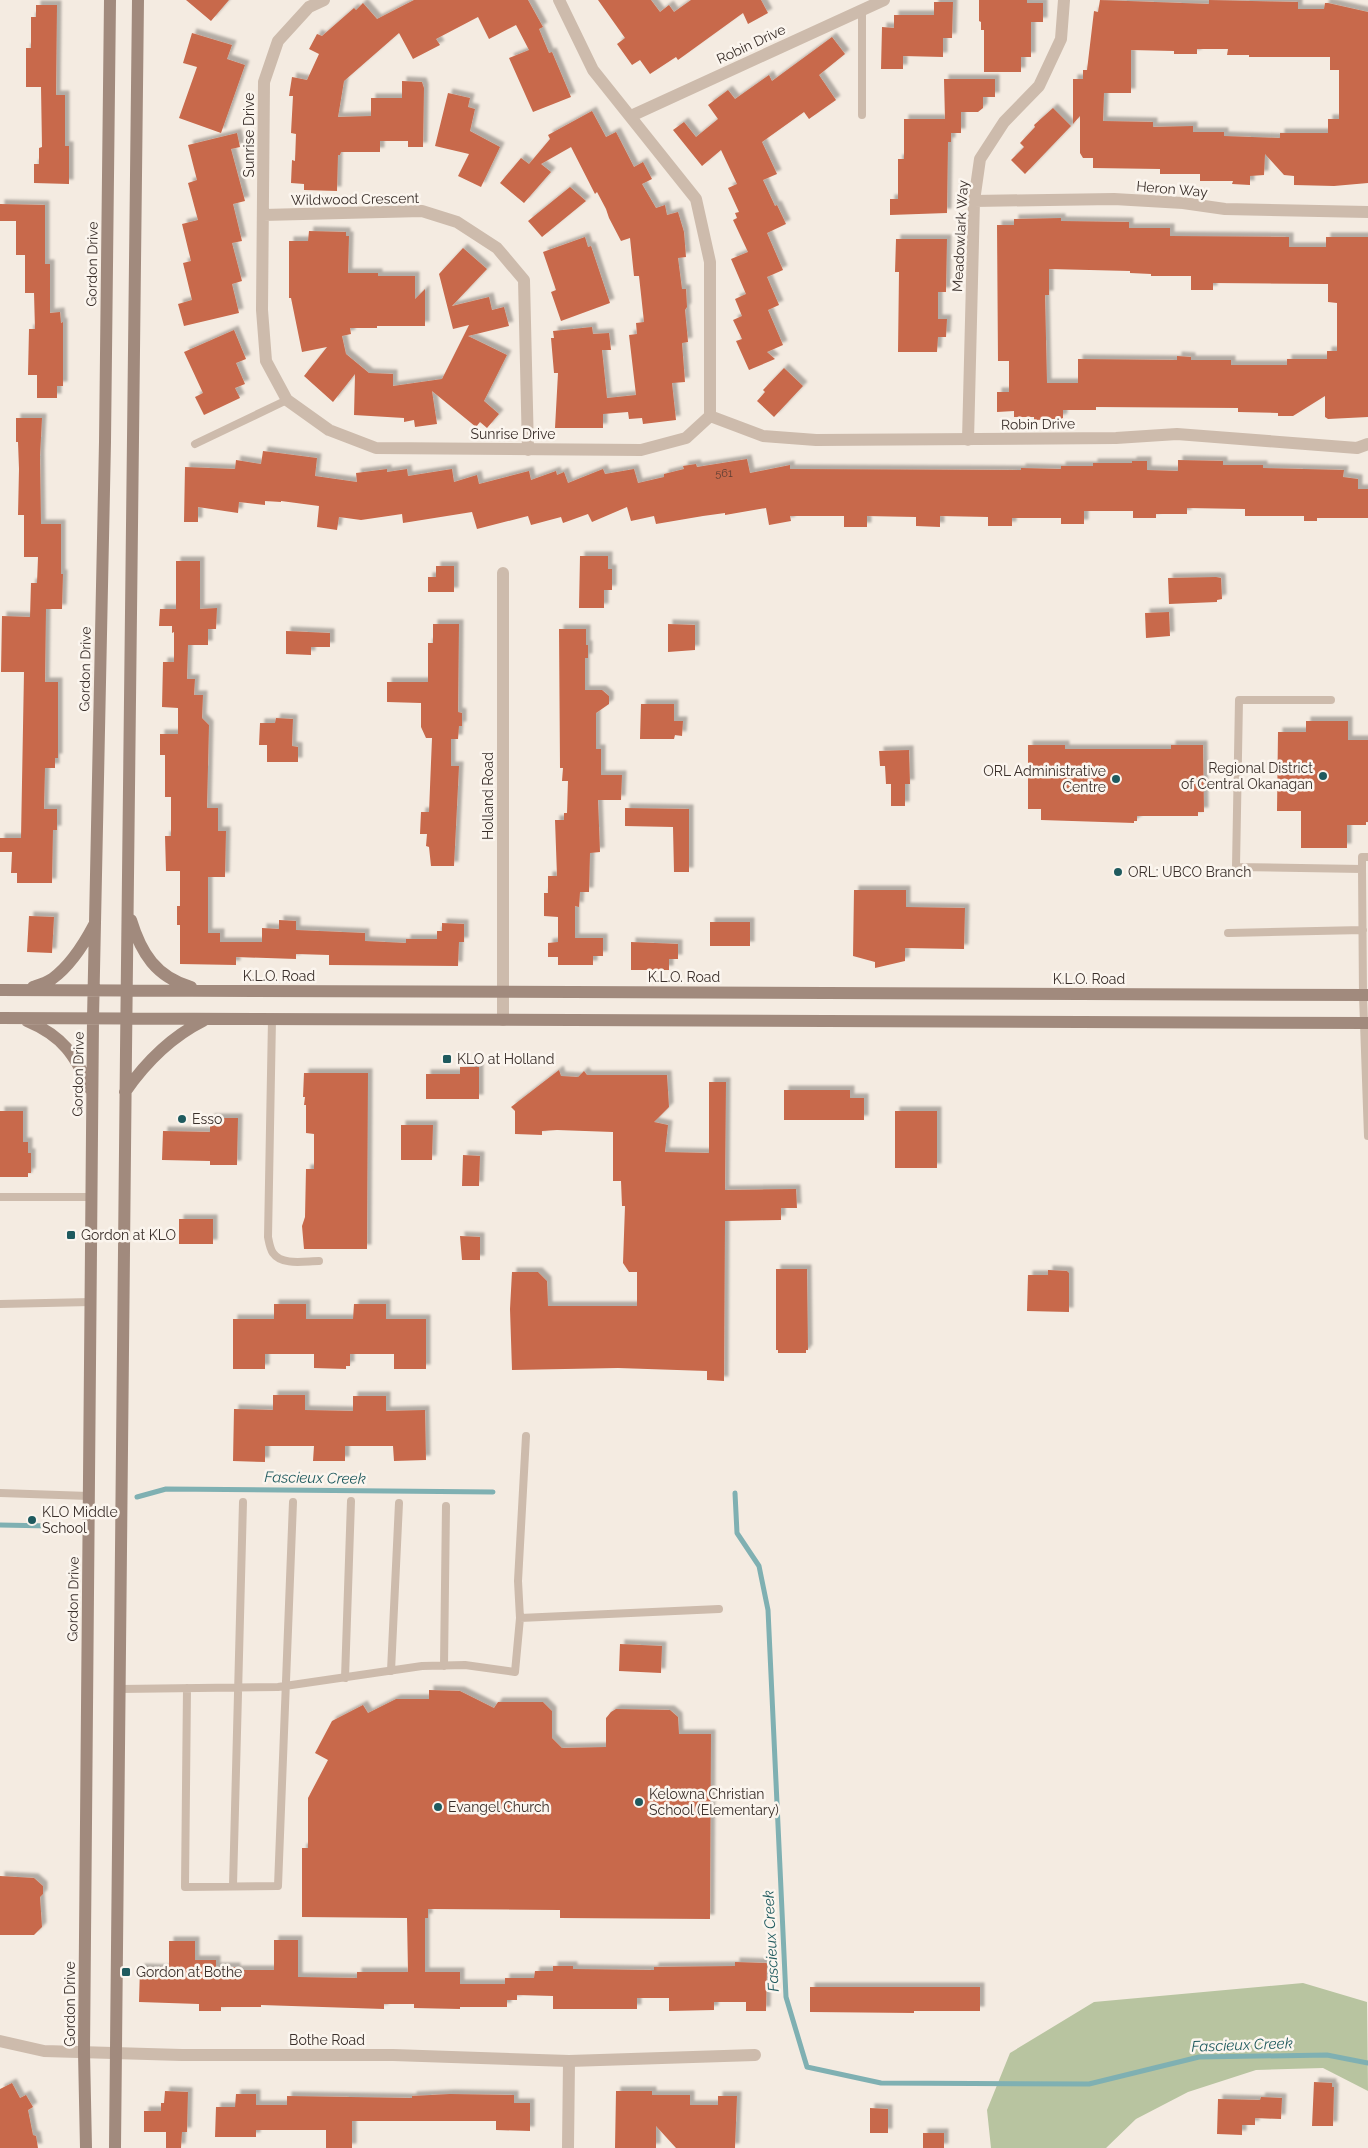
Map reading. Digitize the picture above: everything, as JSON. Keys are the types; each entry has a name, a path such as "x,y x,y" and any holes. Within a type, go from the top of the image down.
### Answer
{"main road":[{"name":"Gordon Drive","path":"86,2148 84,2052 93,1019 104,452 110,0"},
{"path":"116,2148 126,990 138,0"},
{"path":"127,908 137,940 146,956 160,972 176,983 205,991"},
{"path":"26,990 52,979 83,946 95,922"},
{"name":"K.L.O. Road","path":"0,990 1366,995"},
{"path":"0,1018 1367,1023"},
{"path":"20,1018 46,1029 60,1039 74,1056 93,1092"},
{"path":"125,1092 154,1056 184,1031 207,1019"}],"street":[{"name":"Sunrise Drive","path":"324,0 309,7 278,41 264,82 262,310 266,361 286,400 329,430 376,448 641,450 686,438 710,416"},
{"path":"559,0 593,70 696,199 710,262 710,416"},
{"name":"Robin Drive","path":"631,116 884,0"},
{"name":"Meadowlark Way","path":"968,440 974,201 980,159 1004,122 1039,86 1061,39 1064,0"},
{"name":"Heron Way","path":"974,201 1114,199 1183,203 1225,209 1368,212"},
{"name":"Wildwood Crescent","path":"263,215 422,211 457,222 498,248 524,280 528,450"},
{"name":"Robin Drive","path":"710,416 763,436 816,440 1116,438 1177,434 1357,448 1368,444"},
{"name":"Holland Road","path":"503,573 503,1020"},
{"name":"Bothe Road","path":"0,2041 44,2051 182,2055 393,2055 569,2061 756,2055"},
{"path":"568,2148 569,2061"}],"lane":[{"path":"862,9 862,115"},
{"path":"195,444 286,400"},
{"path":"1331,700 1239,700 1236,867 1362,869"},
{"path":"1368,857 1362,857 1362,869 1366,909 1364,930 1368,1136"},
{"path":"1228,932 1364,930"},
{"path":"272,1019 268,1238 271,1252 279,1259 297,1262 319,1260"},
{"path":"0,1197 92,1197"},
{"path":"0,1304 91,1302"},
{"path":"120,1688 286,1686 422,1666 465,1666 515,1672 520,1618 518,1581 526,1436"},
{"path":"0,1493 89,1496"},
{"path":"345,1678 351,1501"},
{"path":"233,1886 242,1502"},
{"path":"187,1688 185,1887 278,1886 293,1502"},
{"path":"391,1671 399,1503"},
{"path":"444,1666 446,1506"},
{"path":"520,1618 719,1609"}],"green space":[{"path":"1303,1983 1367,2002 1368,2091 1323,2068 1256,2070 1188,2092 1136,2119 1106,2148 991,2148 987,2110 1010,2053 1094,2002"}],"building":[{"path":"186,0 229,0 211,21"},
{"path":"414,0 528,0 543,27 539,29 549,53 552,52 571,97 533,112 509,58 529,50 516,25 489,39 478,17 436,39 440,45 413,59 399,33 344,81 338,117 371,116 371,98 402,98 402,81 422,82 424,88 423,147 408,147 408,141 380,141 380,152 341,152 338,155 337,191 304,190 304,184 291,183 292,160 295,161 296,134 291,133 293,96 289,96 292,77 307,80 319,54 309,49 317,34 322,36 354,8 356,10 363,3 377,19"},
{"path":"598,0 651,0 660,12 669,5 674,12 691,0 761,0 768,13 748,24 743,13 678,60 676,57 650,74 640,60 632,65 617,44 625,38"},
{"path":"979,0 1027,0 1027,3 1043,3 1043,22 1031,22 1031,57 1021,57 1021,72 984,72 984,30 981,30 981,22 979,21"},
{"path":"1100,0 1209,4 1209,0 1298,2 1298,9 1324,9 1325,3 1328,3 1368,12 1368,183 1334,186 1294,185 1294,176 1284,175 1265,154 1264,175 1250,176 1250,185 1232,184 1233,181 1200,181 1200,174 1160,174 1160,169 1093,168 1093,158 1083,158 1080,153 1080,116 1073,124 1073,79 1083,79 1083,70 1087,70 1094,11 1098,12","holes":["1197,49 1228,49 1227,55 1249,55 1249,57 1330,57 1330,70 1339,70 1339,119 1328,119 1328,133 1280,133 1280,138 1224,136 1224,132 1193,132 1193,126 1153,127 1153,122 1103,121 1104,93 1131,93 1131,50 1174,51 1174,54 1197,54"]},
{"path":"934,2 953,2 952,38 943,38 943,57 903,56 903,69 881,69 882,27 894,28 894,15 934,15"},
{"path":"36,5 57,5 56,95 65,95 65,146 69,146 69,184 34,183 34,164 39,164 39,148 42,147 41,87 26,87 26,48 31,48 31,17 36,17"},
{"path":"192,33 232,45 227,59 245,65 221,133 179,118 197,67 183,63"},
{"path":"832,37 845,54 819,75 836,100 809,119 804,112 762,142 777,174 763,180 786,224 767,233 783,270 767,277 779,305 768,310 783,345 767,352 775,359 749,370 736,341 742,339 733,320 742,316 735,299 746,294 731,259 748,252 733,220 737,218 735,213 739,212 728,188 737,184 721,150 702,166 673,130 684,122 696,137 718,119 708,105 728,90 735,99 769,75 772,81"},
{"path":"944,79 995,79 995,97 983,97 983,108 978,112 961,112 961,133 951,133 951,142 948,142 947,213 890,215 890,199 898,199 898,159 904,159 904,119 945,119"},
{"path":"448,93 470,98 468,107 475,109 470,131 500,147 481,187 458,176 469,154 435,146"},
{"path":"1053,108 1071,126 1025,174 1011,160 1024,147 1020,143 1035,127 1034,125"},
{"path":"592,111 606,137 616,132 634,167 643,162 652,179 642,184 656,208 665,205 667,215 678,212 684,232 686,257 678,258 682,289 686,289 687,307 685,310 688,342 682,343 685,382 672,383 676,420 643,424 642,418 629,419 628,412 603,414 603,428 555,428 558,373 554,373 551,338 554,338 553,331 592,327 593,334 609,333 611,350 602,350 607,398 636,395 629,335 637,334 636,323 644,322 639,276 634,276 630,238 621,241 597,192 595,194 571,147 541,164 551,172 524,203 500,183 521,158 529,164 550,139 548,135"},
{"path":"237,133 240,147 231,149 245,201 233,204 242,241 232,243 242,281 232,284 239,313 184,326 178,304 192,300 183,263 191,261 182,224 198,220 188,183 197,180 188,145"},
{"path":"570,187 586,201 542,237 528,221"},
{"path":"0,204 45,205 45,264 50,264 50,313 60,312 61,323 63,322 63,386 57,386 57,398 37,398 37,375 28,375 29,329 35,329 34,293 25,293 25,255 16,255 16,221 0,221"},
{"path":"1061,218 1061,221 1129,222 1129,228 1170,228 1170,236 1289,237 1289,247 1326,247 1326,237 1368,237 1368,417 1328,419 1325,417 1325,396 1293,416 1278,416 1278,413 1238,412 1238,408 1096,407 1096,410 1063,410 1063,418 1060,419 1034,420 1034,417 1014,417 1014,411 997,412 997,392 1009,392 1009,361 998,361 997,225 1014,225 1014,219","holes":["1049,269 1130,271 1130,273 1151,274 1151,276 1191,276 1191,290 1213,290 1213,283 1328,284 1328,302 1337,303 1337,351 1327,351 1327,359 1287,359 1287,365 1231,365 1231,360 1191,360 1191,357 1177,356 1177,360 1078,359 1078,383 1047,383 1045,295 1049,295"]},
{"path":"309,231 346,232 346,236 349,236 348,273 378,273 378,276 415,276 415,299 425,289 425,326 350,328 351,334 342,336 346,354 369,373 393,374 393,386 442,379 469,325 453,329 439,274 463,248 487,269 452,306 489,297 492,310 504,307 509,326 468,336 507,355 484,401 499,414 487,428 480,422 476,427 432,391 437,424 415,427 414,420 404,422 404,418 354,415 355,374 333,402 304,376 327,347 302,352 291,298 289,298 289,241 308,241"},
{"path":"585,237 588,247 591,246 610,303 561,321 551,292 556,290 543,252"},
{"path":"896,239 947,239 946,292 938,292 938,319 947,319 946,337 938,337 937,352 898,352 899,272 895,272"},
{"path":"234,330 246,359 236,363 245,384 235,388 240,398 204,415 195,397 203,393 184,352"},
{"path":"784,368 803,386 774,417 757,401 765,392 763,390"},
{"path":"16,418 42,418 40,456 41,524 61,524 62,609 46,609 45,682 58,682 58,758 55,758 55,768 45,768 44,809 57,809 57,830 53,830 52,883 17,883 17,873 11,873 12,852 0,852 0,838 21,838 24,672 1,672 2,616 30,617 31,583 37,583 38,557 24,557 24,515 18,515 19,469"},
{"path":"263,451 317,458 315,476 357,482 356,473 387,469 387,472 407,469 408,476 452,469 454,482 477,475 479,484 529,471 531,480 556,471 557,475 564,472 568,483 603,469 605,474 634,469 638,483 664,477 664,474 684,469 683,466 696,464 697,467 747,459 750,473 790,465 790,469 1021,470 1021,468 1061,469 1061,466 1093,466 1093,463 1132,463 1132,461 1147,461 1147,470 1178,471 1178,460 1223,461 1223,465 1263,465 1263,468 1344,470 1343,477 1358,479 1358,489 1368,489 1368,518 1317,518 1317,521 1304,521 1304,516 1245,516 1245,509 1187,508 1187,514 1156,514 1156,518 1133,518 1133,511 1084,511 1084,524 1061,524 1061,518 1012,518 1012,526 988,526 988,517 940,516 940,527 916,526 916,517 867,516 867,527 844,527 844,516 790,516 791,521 769,525 766,508 656,524 654,516 631,521 627,507 592,522 588,514 563,523 561,517 531,525 528,516 477,529 472,512 403,523 402,514 361,520 339,517 337,530 317,527 319,506 265,501 265,505 239,502 238,513 198,507 198,522 184,522 185,467 235,469 236,460 261,464"},
{"path":"580,556 608,556 608,569 612,569 612,590 604,590 604,608 579,608"},
{"path":"176,561 200,561 200,609 217,608 216,629 208,629 208,645 188,645 187,679 195,679 194,695 203,695 202,718 209,725 207,808 218,808 218,831 226,831 225,877 208,877 208,933 220,933 220,942 262,942 262,928 279,929 279,920 296,921 296,930 365,933 365,941 406,943 406,939 437,939 437,931 442,931 442,923 464,924 464,942 459,942 458,966 329,965 329,955 296,954 296,959 236,957 236,965 180,964 180,925 177,925 177,906 180,906 180,871 166,871 165,836 171,836 171,797 165,797 165,755 160,755 160,734 178,734 178,708 162,707 163,662 174,662 174,632 172,633 172,626 159,626 160,609 176,609"},
{"path":"436,566 454,566 454,592 428,592 428,577 436,577"},
{"path":"1168,578 1221,578 1222,599 1217,600 1217,602 1169,604"},
{"path":"1169,612 1170,636 1146,638 1145,613"},
{"path":"433,624 459,624 458,712 462,713 462,726 459,726 458,739 451,739 451,766 459,766 454,866 431,866 429,847 426,846 427,834 420,834 421,812 429,812 432,738 426,738 421,727 421,703 387,702 387,682 428,682 428,643 433,643"},
{"path":"668,624 695,625 695,650 668,652"},
{"path":"559,629 586,629 588,658 585,658 585,690 602,690 609,696 609,704 596,713 596,749 601,749 601,775 622,775 621,800 598,800 600,852 590,853 589,892 580,892 579,907 575,906 575,938 603,938 603,956 593,956 593,965 558,965 558,957 548,957 548,943 558,942 558,917 544,916 544,893 548,893 548,876 557,876 555,820 564,820 564,813 567,813 568,781 562,781 563,768 560,768"},
{"path":"286,631 330,633 330,647 311,647 311,655 286,654"},
{"path":"641,704 674,704 674,721 683,721 682,736 675,735 674,739 640,739"},
{"path":"276,718 293,719 292,746 298,747 298,762 267,762 267,745 259,745 260,723 275,723"},
{"name":"Regional District of Central Okanagan","path":"1306,721 1348,721 1348,740 1368,740 1368,822 1366,822 1366,825 1347,825 1347,848 1301,848 1301,811 1277,811 1278,732 1306,732"},
{"name":"ORL Administrative Centre","path":"1028,745 1065,745 1065,749 1171,749 1171,745 1203,745 1204,812 1198,812 1198,816 1137,816 1137,821 1134,821 1134,823 1041,820 1041,809 1028,809"},
{"path":"909,750 910,784 905,784 905,806 891,806 891,784 886,784 885,766 880,766 879,751"},
{"path":"625,808 689,809 689,872 674,872 673,827 625,826"},
{"path":"854,890 906,890 906,907 965,908 964,949 905,948 905,961 875,968 875,962 853,956"},
{"path":"29,916 54,917 52,953 27,952"},
{"path":"710,922 750,922 750,946 710,946"},
{"path":"631,942 678,944 678,959 669,959 669,970 631,970"},
{"path":"460,1067 479,1067 479,1099 426,1099 426,1074 460,1074"},
{"path":"559,1070 561,1076 578,1077 584,1071 587,1075 667,1075 669,1107 654,1122 668,1125 665,1152 709,1153 709,1082 726,1082 725,1190 796,1189 797,1208 781,1208 781,1220 725,1221 724,1381 707,1380 707,1371 618,1368 512,1370 510,1309 512,1272 538,1272 547,1281 548,1306 637,1306 637,1272 629,1272 623,1263 625,1206 622,1206 621,1181 613,1181 613,1132 557,1130 542,1131 542,1135 515,1134 515,1111 511,1107"},
{"path":"304,1073 368,1073 367,1249 304,1249 302,1226 305,1217 306,1169 314,1169 314,1134 306,1133 306,1105 304,1105 305,1097 303,1097"},
{"path":"784,1090 850,1090 850,1098 864,1098 864,1120 784,1120"},
{"path":"0,1111 23,1111 23,1142 28,1142 28,1153 31,1153 31,1173 28,1173 28,1177 0,1177"},
{"path":"895,1111 937,1111 937,1168 895,1168"},
{"path":"210,1118 238,1118 237,1165 210,1165 210,1161 162,1160 163,1131 210,1132"},
{"path":"401,1125 433,1125 432,1160 401,1160"},
{"path":"463,1155 480,1156 479,1186 462,1186"},
{"path":"179,1219 213,1219 213,1244 179,1244"},
{"path":"460,1236 480,1237 480,1260 462,1260"},
{"path":"776,1269 807,1269 808,1350 806,1350 806,1353 778,1353 778,1350 776,1350"},
{"path":"1048,1270 1067,1271 1069,1273 1069,1312 1027,1311 1028,1275 1048,1275"},
{"path":"274,1304 306,1304 306,1319 353,1319 354,1304 386,1304 386,1319 426,1319 426,1369 394,1369 394,1354 350,1354 350,1366 346,1366 346,1369 314,1368 314,1354 265,1354 265,1369 233,1369 233,1319 274,1319"},
{"path":"273,1395 305,1395 305,1410 353,1411 353,1396 386,1396 386,1411 425,1410 426,1460 394,1461 393,1446 345,1446 345,1461 313,1461 314,1446 265,1446 265,1462 233,1461 234,1409 273,1410"},
{"path":"620,1644 662,1646 661,1673 619,1671"},
{"path":"429,1690 460,1691 494,1708 498,1702 543,1702 552,1711 552,1738 562,1748 606,1747 606,1718 616,1709 670,1710 678,1717 679,1734 711,1734 710,1919 560,1918 560,1910 428,1909 428,1918 425,1918 425,1972 460,1972 460,1984 505,1984 505,1978 534,1978 535,1971 553,1971 553,1966 573,1966 573,1969 654,1970 654,1967 735,1966 735,1962 767,1963 766,2011 746,2011 746,2002 714,2002 714,2010 669,2011 669,1998 637,1998 637,2009 553,2009 553,1996 517,1995 517,2000 507,2000 507,2007 460,2007 460,2009 414,2008 414,2004 384,2004 384,2009 261,2005 261,2007 221,2007 221,2011 199,2011 199,2004 139,2002 140,1968 169,1969 169,1941 195,1941 195,1960 216,1960 216,1967 236,1967 236,1970 274,1970 274,1940 298,1940 298,1977 357,1978 357,1972 408,1972 407,1918 302,1917 302,1848 308,1848 308,1798 328,1760 315,1753 332,1721 363,1705 368,1713 396,1699 429,1699"},
{"path":"0,1876 34,1878 43,1886 43,1894 40,1897 42,1927 34,1935 0,1935"},
{"path":"810,1987 980,1987 980,2011 914,2011 914,2013 810,2012"},
{"path":"1314,2082 1332,2083 1332,2087 1334,2087 1333,2126 1312,2126"},
{"path":"12,2083 20,2098 26,2095 33,2107 28,2110 33,2135 36,2136 38,2148 0,2148 0,2089"},
{"path":"165,2091 188,2092 187,2132 182,2132 181,2148 166,2148 166,2132 144,2132 144,2111 161,2111 161,2103 164,2103"},
{"path":"616,2091 652,2091 652,2095 690,2095 690,2105 718,2105 718,2096 737,2096 735,2148 676,2148 656,2126 656,2148 615,2148"},
{"path":"236,2094 256,2094 256,2105 287,2105 287,2096 412,2098 412,2096 450,2094 514,2095 514,2103 530,2103 530,2131 496,2130 496,2121 352,2121 352,2148 326,2148 326,2130 256,2130 256,2137 215,2137 216,2107 235,2107"},
{"path":"1261,2097 1282,2098 1281,2119 1255,2118 1255,2125 1242,2125 1242,2135 1217,2134 1218,2099 1260,2100"},
{"path":"870,2108 888,2109 888,2133 870,2133"},
{"path":"923,2133 944,2133 944,2148 923,2148"}],"waterway":[{"name":"Fascieux Creek","path":"137,1497 166,1489 493,1492"},
{"name":"Fascieux Creek","path":"735,1493 737,1533 759,1566 768,1610 786,1997 807,2067 881,2083 1089,2084 1199,2057 1327,2055 1368,2063"},
{"name":"Fascieux Creek","path":"0,1525 51,1526"}],"place":[{"name":"Regional District of Central Okanagan","path":"1323,776"},
{"name":"ORL Administrative Centre","path":"1116,779"},
{"name":"ORL: UBCO Branch","path":"1118,872"},
{"name":"KLO at Holland","path":"447,1059"},
{"name":"Esso","path":"182,1119"},
{"name":"Gordon at KLO","path":"71,1235"},
{"name":"KLO Middle School","path":"32,1520"},
{"name":"Kelowna Christian School (Elementary)","path":"639,1802"},
{"name":"Evangel Church","path":"438,1807"},
{"name":"Gordon at Bothe","path":"126,1972"}]}
